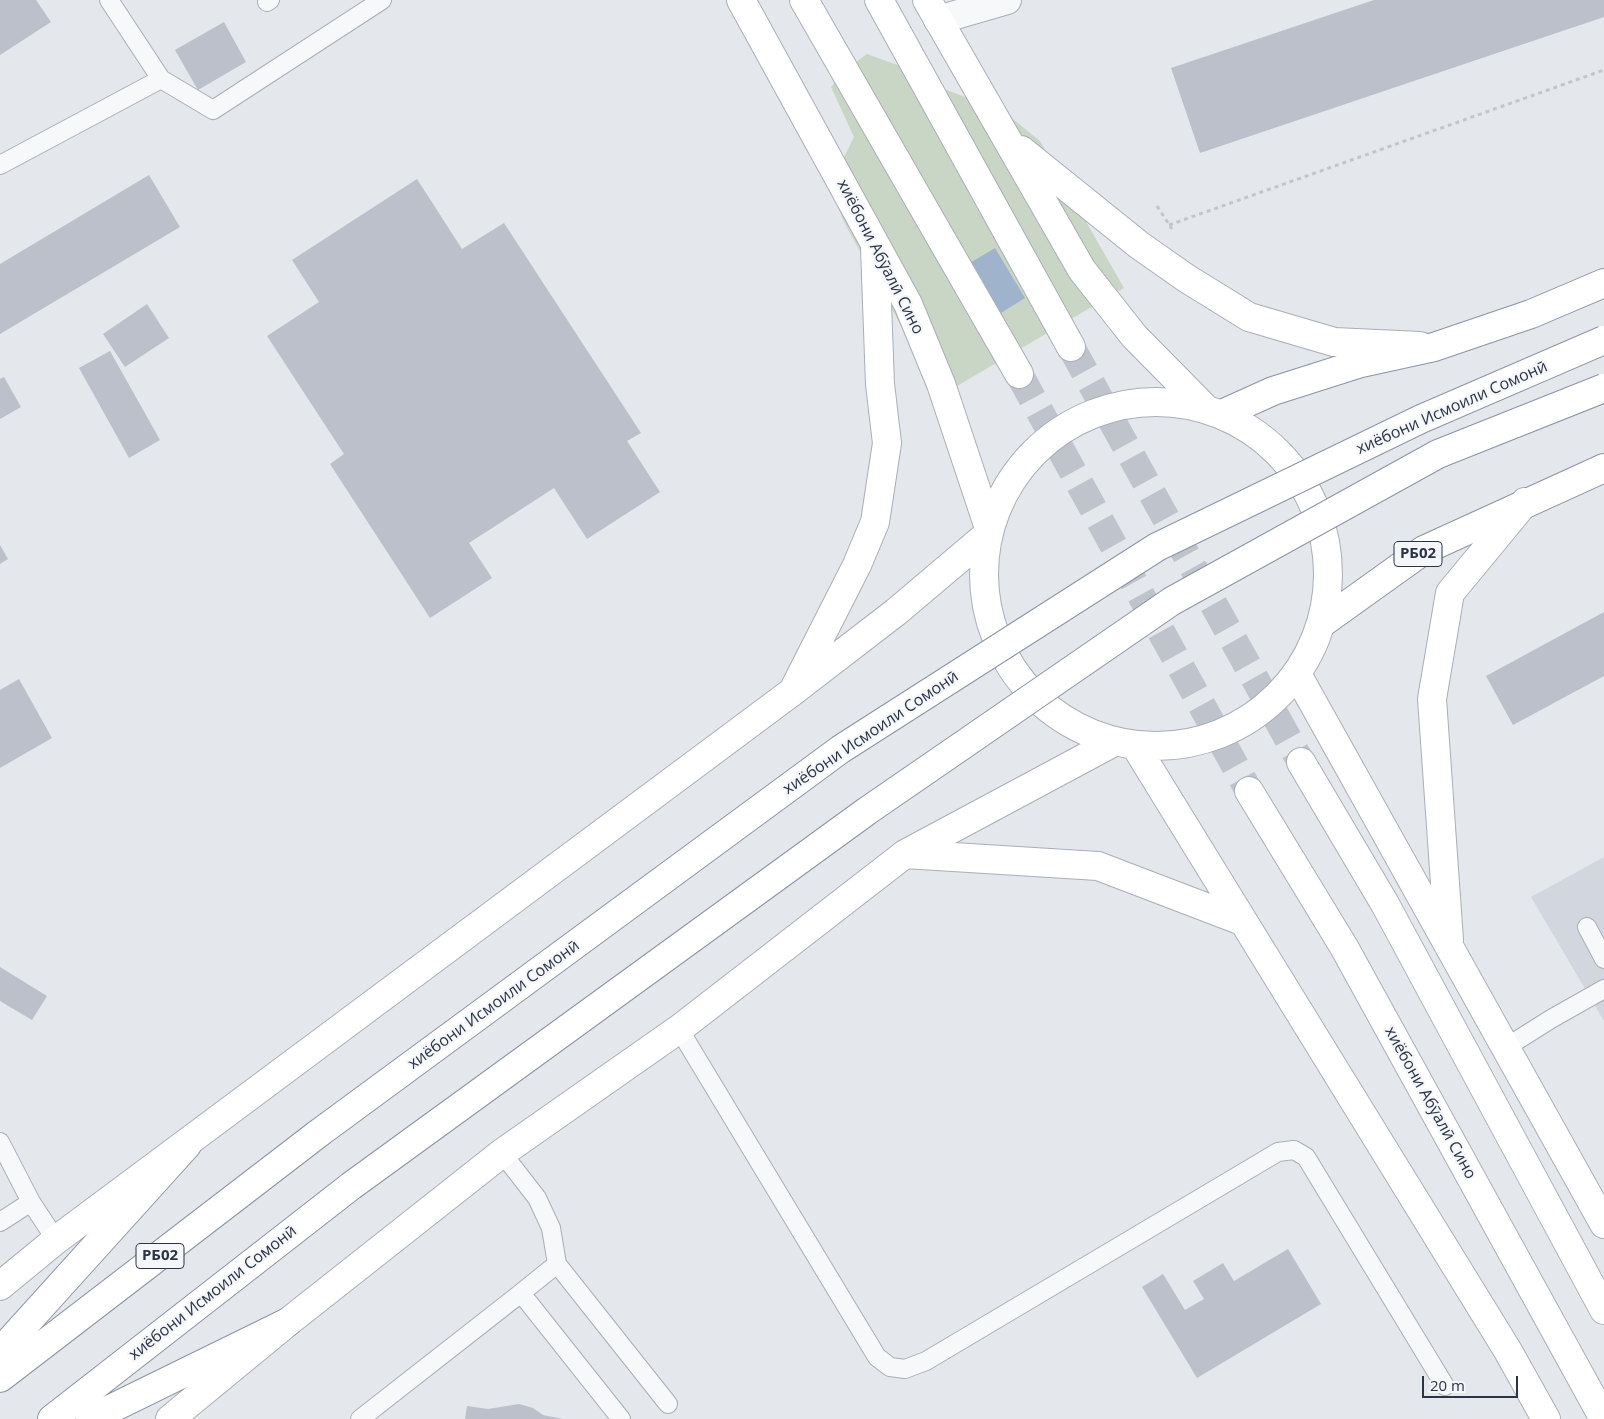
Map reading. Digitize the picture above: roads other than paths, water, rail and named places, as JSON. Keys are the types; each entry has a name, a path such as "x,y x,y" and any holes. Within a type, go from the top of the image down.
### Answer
{"main road":[{"name":"хиёбони Абӯалӣ Сино","path":"741,0 908,304 941,384 988,531"},
{"path":"804,0 1019,374"},
{"path":"879,0 1071,347"},
{"path":"933,10 1010,141 1082,270 1134,336 1213,411 1266,440 1300,477 1322,523 1329,573 1322,623 1297,674 1266,708 1227,732 1182,745 1125,745 1072,726 1036,700 1008,665 989,624 982,579 988,531 1007,486 1035,450 1071,423 1114,406 1159,401 1213,411 1361,363 1434,347 1531,314 1604,283"},
{"path":"1010,141 1139,245 1186,278 1249,317 1334,342 1434,347"},
{"path":"792,692 857,564 875,522 887,443 880,384 875,241"},
{"name":"хиёбони Исмоили Сомонӣ","path":"0,1378 319,1134 841,749 1158,547 1421,419 1604,340"},
{"name":"хиёбони Исмоили Сомонӣ","path":"52,1419 351,1186 859,817 1172,601 1438,454 1604,388"},
{"name":"РБ02","path":"1322,623 1424,550 1525,502 1604,468"},
{"path":"1450,946 1432,699 1450,593 1525,502"},
{"path":"0,1286 56,1240 187,1145 792,692 896,612 988,531"},
{"path":"1297,674 1604,1224"},
{"path":"170,1419 288,1322 502,1153 680,1029 905,854 1125,745"},
{"path":"1125,745 1242,921 1508,1351 1546,1419"},
{"path":"1301,762 1385,904 1604,1310"},
{"name":"хиёбони Абӯалӣ Сино","path":"1249,791 1344,947 1604,1419"},
{"path":"905,854 1098,866 1242,921"},
{"path":"0,1352 187,1145"},
{"path":"90,1419 288,1322"}],"street":[{"path":"933,10 1007,0"}],"lane":[{"path":"109,0 161,78 213,110 382,0"},
{"path":"0,165 161,78"},
{"path":"1587,927 1604,959"},
{"path":"1505,1048 1604,989"},
{"path":"680,1029 877,1357 890,1367 906,1369 926,1361 1278,1152 1294,1150 1306,1157 1444,1386"},
{"path":"0,1142 31,1202 56,1240"},
{"path":"502,1153 537,1198 551,1228 557,1264 668,1404"},
{"path":"0,1222 31,1202"},
{"path":"360,1419 557,1264"},
{"path":"521,1293 621,1419"}],"water":[{"path":"995,248 1025,298 988,321 958,270"}],"tunnel":[{"path":"1071,347 1301,762"},
{"path":"1019,374 1249,791"}]}
